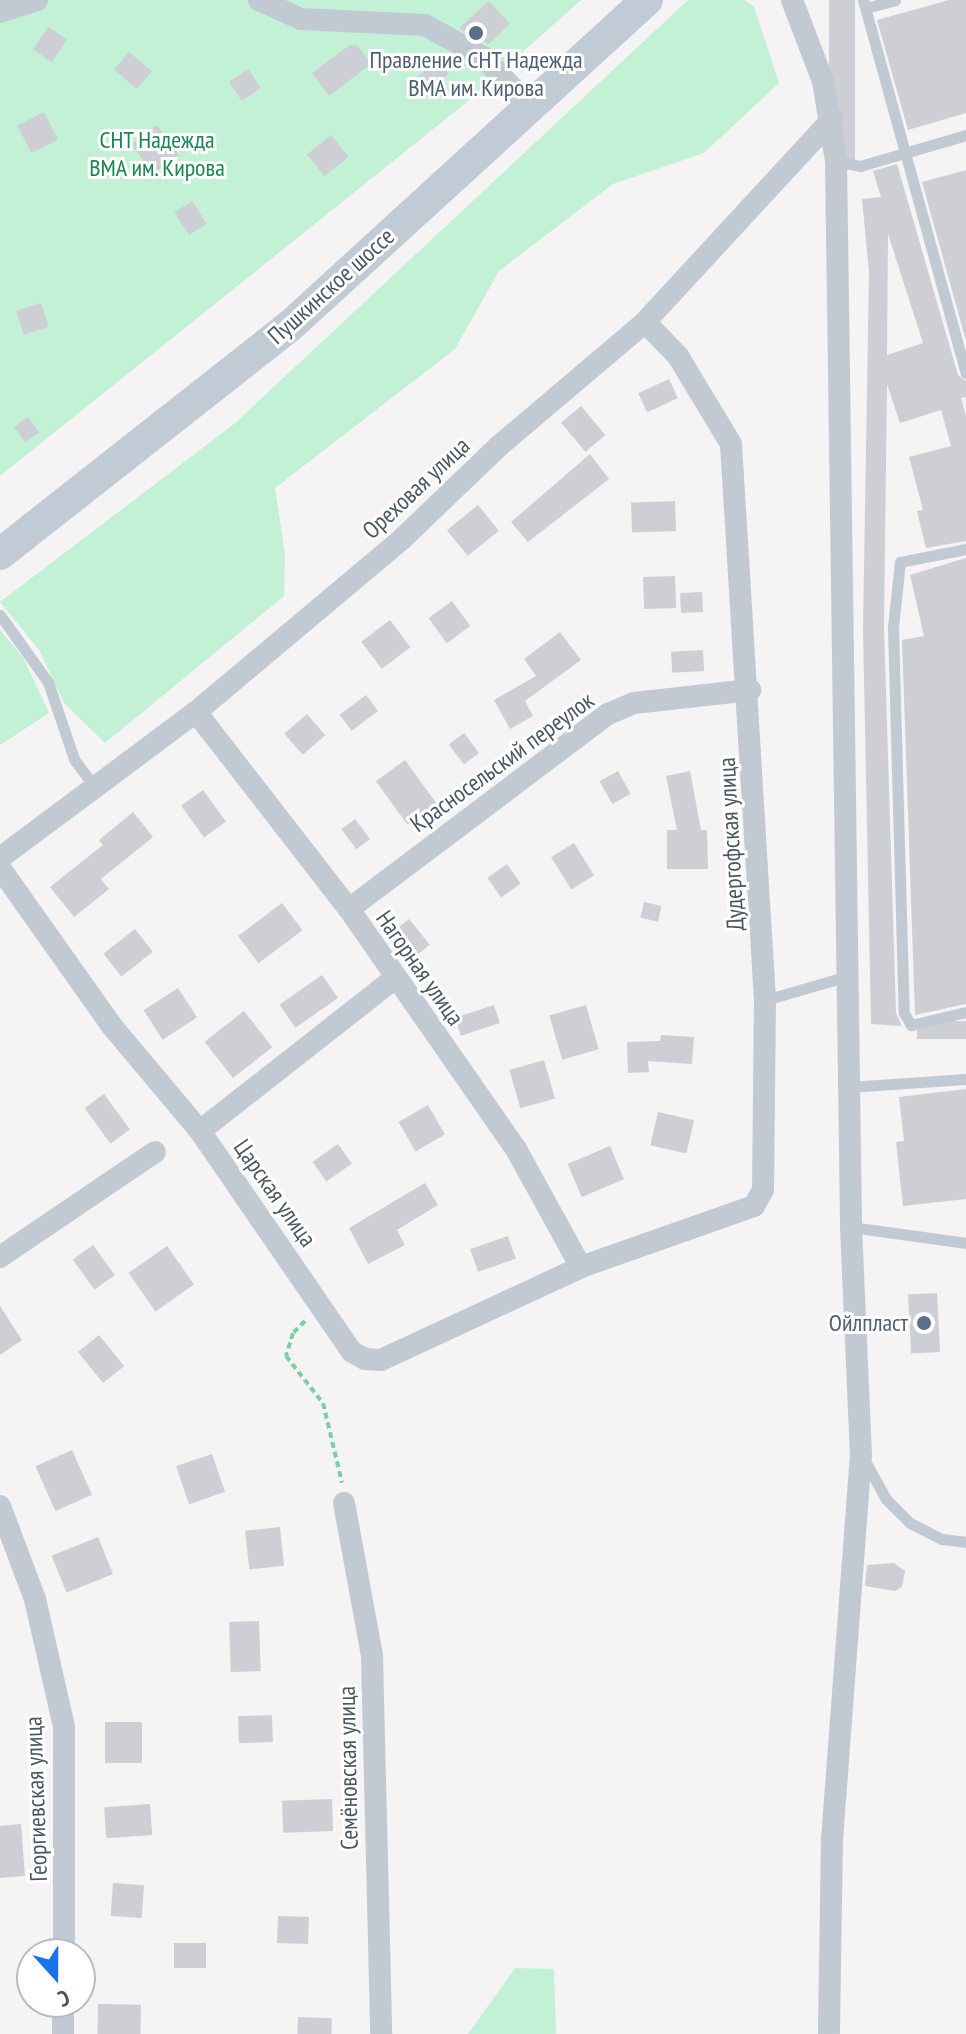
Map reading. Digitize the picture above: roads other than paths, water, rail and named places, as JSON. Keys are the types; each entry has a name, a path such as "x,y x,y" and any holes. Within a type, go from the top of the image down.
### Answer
{"main road":[{"name":"Пушкинское шоссе","path":"0,554 291,325 647,0"}],"street":[{"path":"0,12 37,0"},
{"path":"259,0 301,19 425,25 483,57 530,106"},
{"path":"792,0 812,45 833,118 836,161 851,1227 861,1454 832,1838 829,2034"},
{"name":"Ореховая улица","path":"0,858 196,712 403,538 499,446 645,322 833,118"},
{"name":"Дудергофская улица","path":"581,1267 754,1206 763,1190 765,1000 750,690 731,444 678,356 645,322"},
{"name":"Красносельский переулок","path":"349,909 608,714 634,703 750,690"},
{"name":"Нагорная улица","path":"196,712 349,909 394,979 516,1149 581,1267"},
{"name":"Царская улица","path":"0,868 111,1025 200,1131 352,1352 381,1360 581,1267"},
{"path":"200,1131 394,979"},
{"path":"0,1257 155,1152"},
{"name":"Семёновская улица","path":"344,1503 372,1656 381,2034"},
{"name":"Георгиевская улица","path":"0,1506 35,1599 64,1727 64,1938"}],"lane":[{"path":"895,0 864,4 966,373"},
{"path":"836,161 860,166 966,135"},
{"path":"966,549 900,562 893,628 904,1013 911,1025 966,1012"},
{"path":"0,615 48,682 74,759 95,788"},
{"path":"765,1000 848,976"},
{"path":"849,1087 966,1079"},
{"path":"851,1227 966,1243"},
{"path":"861,1454 886,1499 910,1523 942,1539 966,1542"}],"place":[{"name":"Правление СНТ Надежда ВМА им. Кирова","path":"476,33"},
{"name":"Ойлпласт","path":"924,1323"}],"park label":[{"name":"СНТ Надежда ВМА им. Кирова","path":"157,154"}]}
